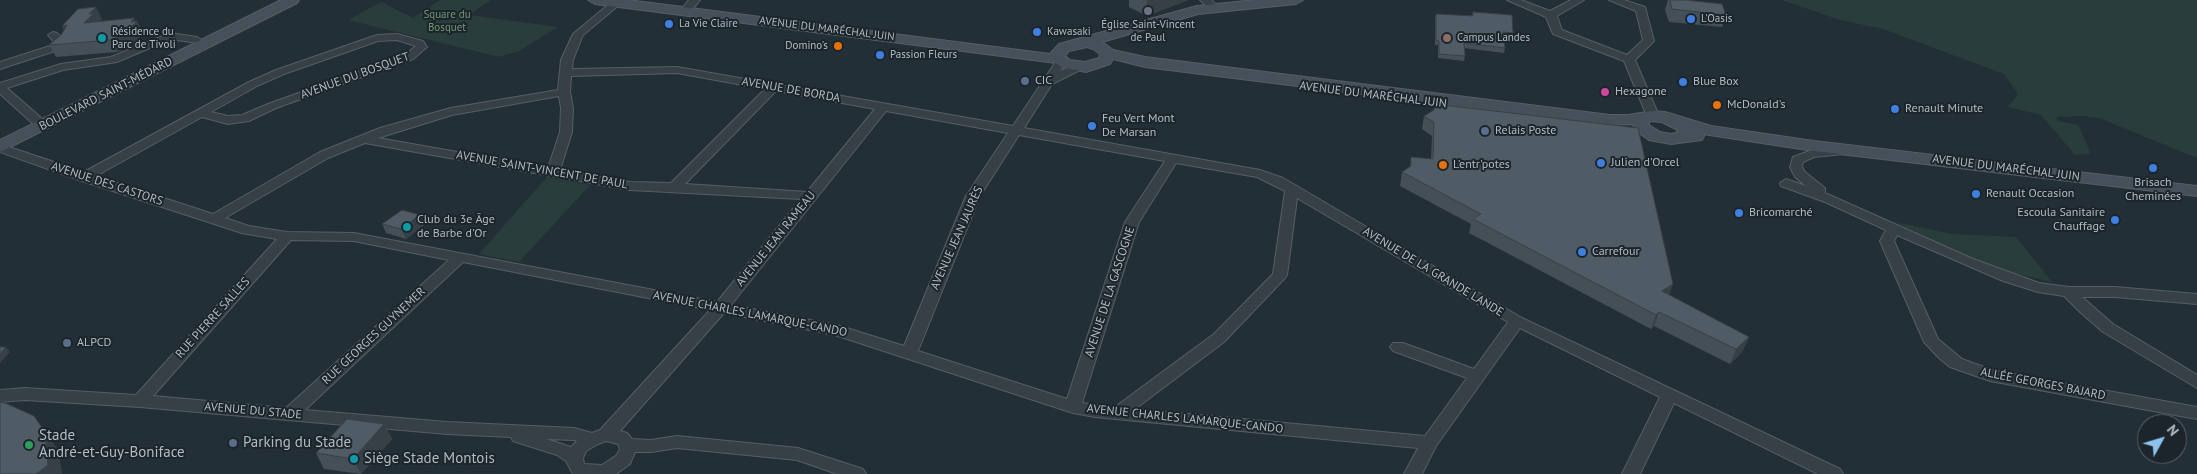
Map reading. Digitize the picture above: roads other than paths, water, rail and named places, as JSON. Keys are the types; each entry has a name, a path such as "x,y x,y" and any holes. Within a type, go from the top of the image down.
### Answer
{"main road":[{"name":"BOULEVARD SAINT-MÉDARD","path":"0,148 292,0"},
{"name":"AVENUE DU MARÉCHAL JUIN","path":"595,0 689,6 1061,56 1078,67 1105,56 1180,70 1647,121 1654,136 1666,138 1682,130 2197,191"},
{"path":"1061,56 1081,43 1210,4 1296,0"},
{"path":"1081,43 1093,44 1105,56 1109,42 1119,33"}],"street":[{"path":"1512,0 1551,15 1579,0"},
{"path":"1614,0 1641,9 1649,41 1628,59"},
{"path":"553,172 566,132 568,108 564,92 567,60 578,34 622,1"},
{"path":"1551,15 1557,32 1628,59 1639,85 1647,121"},
{"path":"0,66 63,45 53,35"},
{"path":"42,126 0,88 61,67 113,60 170,36 197,40"},
{"name":"AVENUE DU BOSQUET","path":"84,177 253,84 280,72 370,40 398,37 419,43 422,47 409,57 272,106 245,118 228,120 201,113"},
{"name":"AVENUE JEAN JAURÈS","path":"909,353 973,196 1014,131 1050,81 1061,56"},
{"name":"AVENUE JEAN JAURÈS","path":"1050,81 1078,67"},
{"name":"AVENUE DE BORDA","path":"566,73 676,70 1014,131"},
{"path":"674,187 774,87"},
{"path":"214,219 324,155 364,139 418,120 443,114 564,92"},
{"name":"AVENUE JEAN RAMEAU","path":"599,437 720,308 883,107"},
{"name":"AVENUE DE LA GRANDE LANDE","path":"1014,131 1260,174 1292,189 1517,322 1834,474"},
{"name":"AVENUE SAINT-VINCENT DE PAUL","path":"364,139 630,186 811,196"},
{"name":"AVENUE DES CASTORS","path":"0,148 214,219"},
{"path":"1830,199 1800,174 1796,164 1802,158 1812,154 1850,150"},
{"name":"AVENUE DE LA GASCOGNE","path":"1073,406 1132,222 1174,158"},
{"path":"1786,182 1830,199 2000,276 2038,287 2069,292 2116,292 2197,299"},
{"path":"1118,413 1219,338 1280,276 1292,189"},
{"name":"AVENUE CHARLES LAMARQUE-CANDO","path":"214,219 247,230 287,236 354,237 837,330 1073,406 1118,413 1429,443"},
{"name":"ALLÉE GEORGES BAJARD","path":"1894,228 1887,241 1932,342 1944,354 1956,362 1990,375 2197,413"},
{"name":"RUE PIERRE SALLES","path":"140,401 287,236"},
{"name":"RUE GEORGES GUYNEMER","path":"289,415 459,258"},
{"path":"2069,292 2085,309 2108,328 2197,382"},
{"path":"1413,474 1429,443 1517,322"},
{"path":"1398,347 1477,376"},
{"name":"AVENUE DU STADE","path":"0,396 25,394 140,401 506,433 574,434 599,437"},
{"path":"1631,474 1669,396"},
{"name":"AVENUE DU STADE","path":"506,433 563,450 574,458"},
{"path":"599,437 621,437 627,445 628,450 624,459 611,469 602,472 583,472 575,464 574,458 580,447 599,437"},
{"path":"627,445 651,446 677,442 798,454 857,474"}],"place":[{"name":"Église Saint-Vincent de Paul","path":"1148,11"},
{"name":"L'Oasis","path":"1691,19"},
{"name":"La Vie Claire","path":"669,24"},
{"name":"Kawasaki","path":"1037,32"},
{"name":"Résidence du Parc de Tivoli","path":"102,38"},
{"name":"Campus Landes","path":"1447,38"},
{"name":"Domino's","path":"838,46"},
{"name":"Passion Fleurs","path":"880,55"},
{"name":"CIC","path":"1025,81"},
{"name":"Blue Box","path":"1683,82"},
{"name":"Hexagone","path":"1605,92"},
{"name":"McDonald's","path":"1717,105"},
{"name":"Renault Minute","path":"1895,109"},
{"name":"Feu Vert Mont De Marsan","path":"1092,126"},
{"name":"Relais Poste","path":"1485,131"},
{"name":"Julien d'Orcel","path":"1601,163"},
{"name":"L'entr'potes","path":"1443,165"},
{"name":"Brisach Cheminées","path":"2153,168"},
{"name":"Renault Occasion","path":"1976,194"},
{"name":"Bricomarché","path":"1739,213"},
{"name":"Escoula Sanitaire Chauffage","path":"2115,220"},
{"name":"Club du 3e Âge de Barbe d'Or","path":"407,227"},
{"name":"Carrefour","path":"1582,252"},
{"name":"ALPCD","path":"67,343"},
{"name":"Parking du Stade","path":"233,443"},
{"name":"Stade André-et-Guy-Boniface","path":"29,445"},
{"name":"Siège Stade Montois","path":"354,459"}],"park label":[{"name":"Square du Bosquet","path":"447,21"}]}
